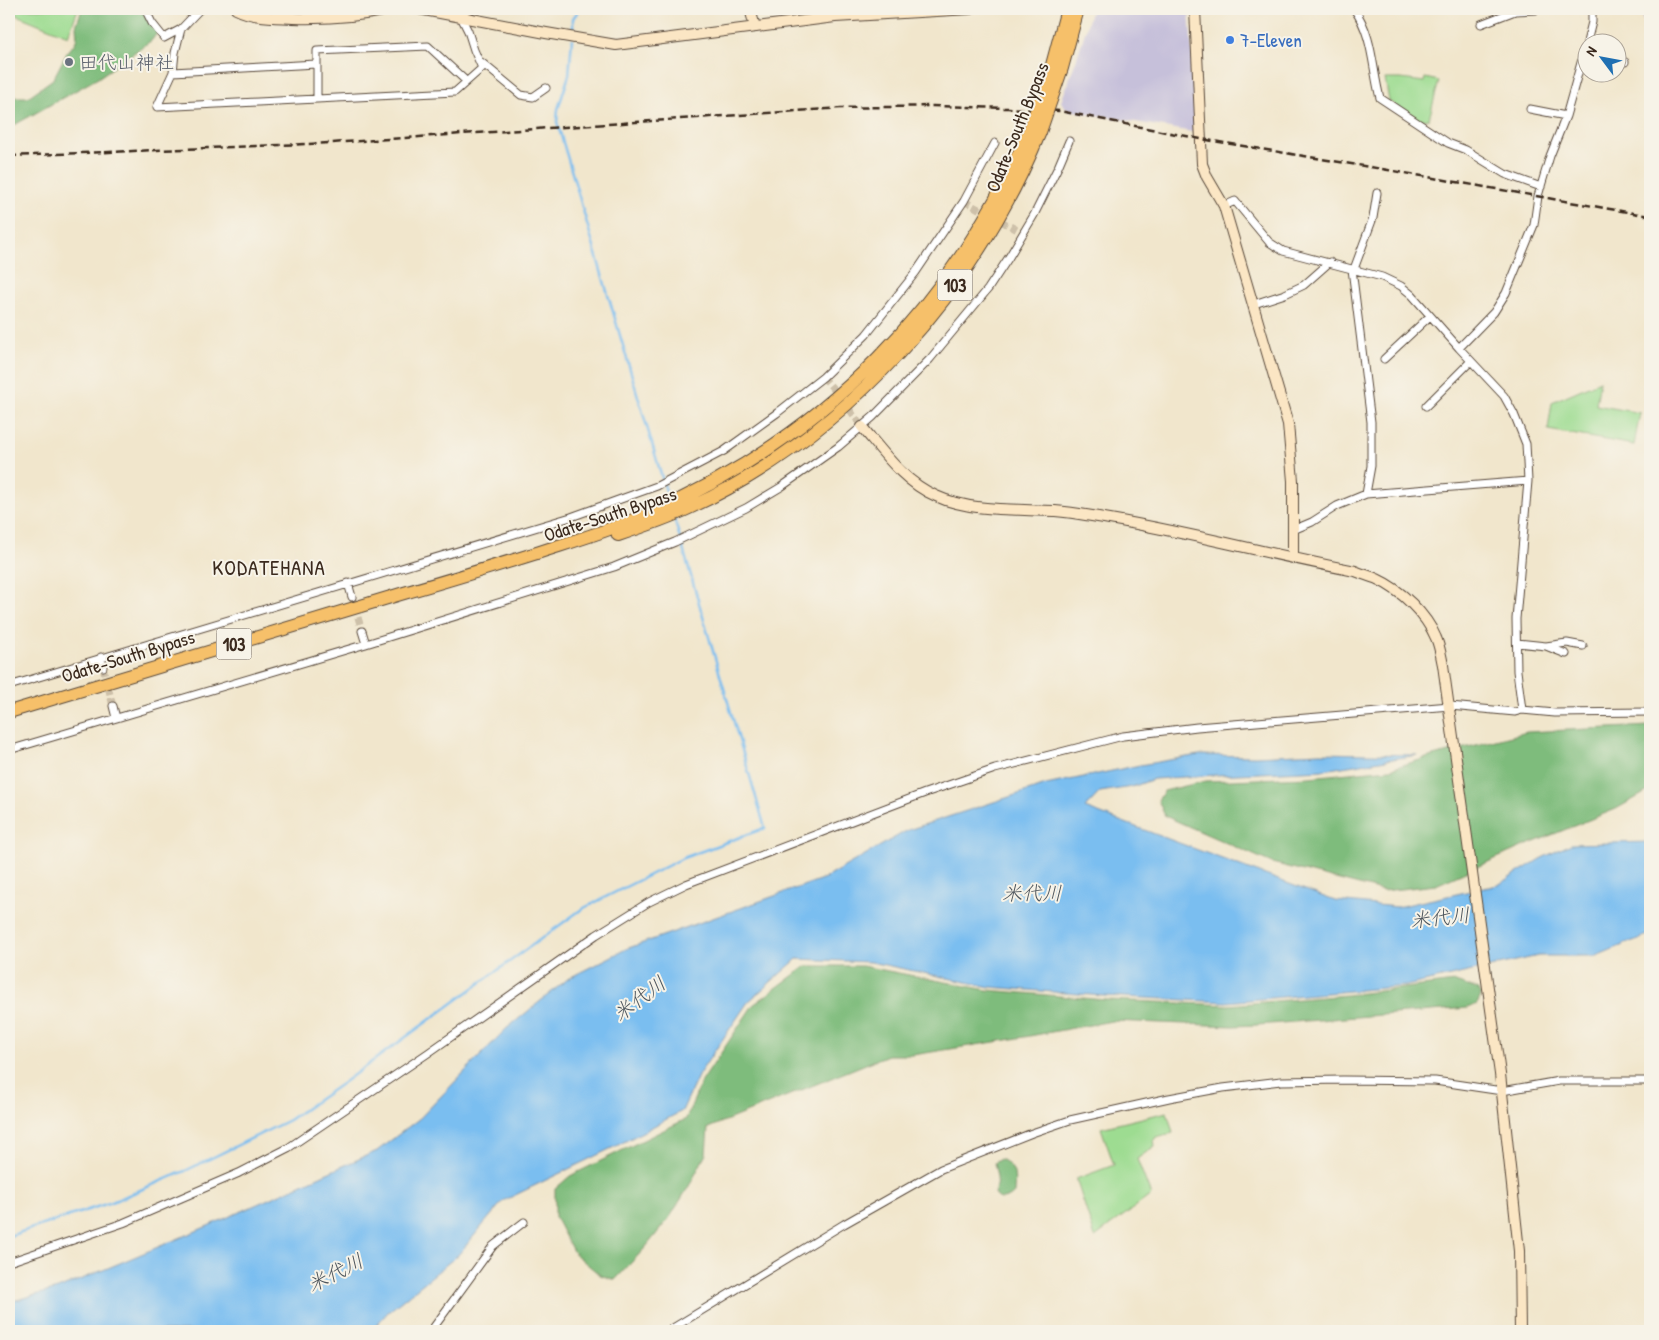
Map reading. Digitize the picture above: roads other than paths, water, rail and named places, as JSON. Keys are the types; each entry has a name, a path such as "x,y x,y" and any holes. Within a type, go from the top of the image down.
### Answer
{"highway":[{"name":"Odate-South Bypass","path":"1035,130 1066,9"},
{"name":"Odate-South Bypass","path":"9,712 459,577 580,546 686,503 740,468 798,429 856,381 929,300 972,240 1035,130 1062,68 1080,9"}],"street":[{"path":"144,9 164,38 181,29 200,9"},
{"path":"236,9 265,17 328,13 347,18 393,9"},
{"path":"419,9 463,13 563,36 616,45 755,27 834,13 970,9"},
{"path":"750,9 755,27"},
{"path":"1195,9 1202,164 1207,177 1224,206 1288,424 1292,462 1293,558"},
{"path":"1354,9 1370,44 1380,98 1448,143 1466,150 1505,174 1541,187"},
{"path":"1590,32 1592,9"},
{"path":"1481,24 1515,11 1536,10"},
{"path":"181,29 175,53 174,72 158,107 455,92 482,68 474,50 463,13"},
{"path":"317,99 317,51 428,46 466,81"},
{"path":"480,62 521,95 533,97 546,88"},
{"path":"174,72 316,64"},
{"path":"1459,348 1494,312 1506,293 1534,225 1541,187 1550,156 1578,82"},
{"path":"1530,109 1566,116"},
{"path":"9,750 366,644 614,567 676,542 746,508 781,488 862,427 930,359 988,289 1034,215 1058,168 1069,141"},
{"path":"9,686 571,517 659,484 724,451 823,377 866,335 916,272 964,201 995,143"},
{"path":"1366,494 1371,466 1372,422 1353,269 1373,218 1377,193"},
{"path":"1224,206 1234,201 1270,242 1283,251 1382,277 1401,286 1504,396 1517,419 1526,444 1528,481 1516,619 1517,671 1522,710"},
{"path":"1254,304 1286,294 1304,285 1330,262"},
{"path":"1384,359 1430,316"},
{"path":"1426,406 1471,361"},
{"path":"862,427 900,472 936,496 958,503 990,508 1057,512 1108,519 1187,534 1355,571 1377,579 1398,591 1427,622 1436,637 1450,706 1500,1074 1519,1250 1520,1331"},
{"path":"1293,530 1312,522 1337,506 1366,494 1528,481"},
{"path":"348,584 352,596"},
{"path":"362,631 366,644"},
{"path":"1517,643 1546,646 1566,654"},
{"path":"1546,646 1567,643 1583,646"},
{"path":"100,658 103,667"},
{"path":"113,706 116,718"},
{"path":"9,1262 123,1223 238,1173 288,1148 421,1058 513,992 649,902 686,884 776,848 995,769 1122,736 1197,727 1450,706 1555,714 1650,712"},
{"path":"668,1331 844,1224 941,1169 1070,1120 1214,1090 1281,1081 1435,1081 1502,1091 1559,1081 1650,1081"},
{"path":"431,1331 493,1246 524,1222"}],"water":[{"name":"米代川","path":"1320,753 1418,755 1323,770 1154,779 1132,787 1100,792 1085,808 1335,901 1397,907 1498,885 1540,859 1571,844 1650,842 1650,934 1596,956 1538,956 1406,986 1226,1002 1104,996 990,987 871,962 797,959 748,1002 699,1074 682,1111 620,1144 503,1201 458,1255 388,1312 371,1331 9,1331 9,1302 58,1289 208,1226 377,1151 420,1118 506,1029 569,978 626,949 825,878 908,830 1046,785 1140,765 1199,755 1255,756"}],"waterway":[{"path":"573,34 573,18 580,9"},
{"path":"572,39 569,75 558,109 557,122 668,498"},
{"path":"9,1236 112,1202 185,1171 289,1120 582,909 683,858 765,828 674,518"}],"tunnel":[{"path":"964,201 1023,233"},
{"path":"823,377 843,400 862,427"},
{"path":"352,597 362,631"},
{"path":"103,667 113,706"}],"railway":[{"path":"9,156 331,143 841,108 933,106 1008,108 1060,111 1201,139 1650,216"}],"place":[{"name":"7-Eleven","path":"1230,40"},
{"name":"田代山神社","path":"69,62"}],"district":[{"name":"KODATEHANA","path":"269,567"}]}
